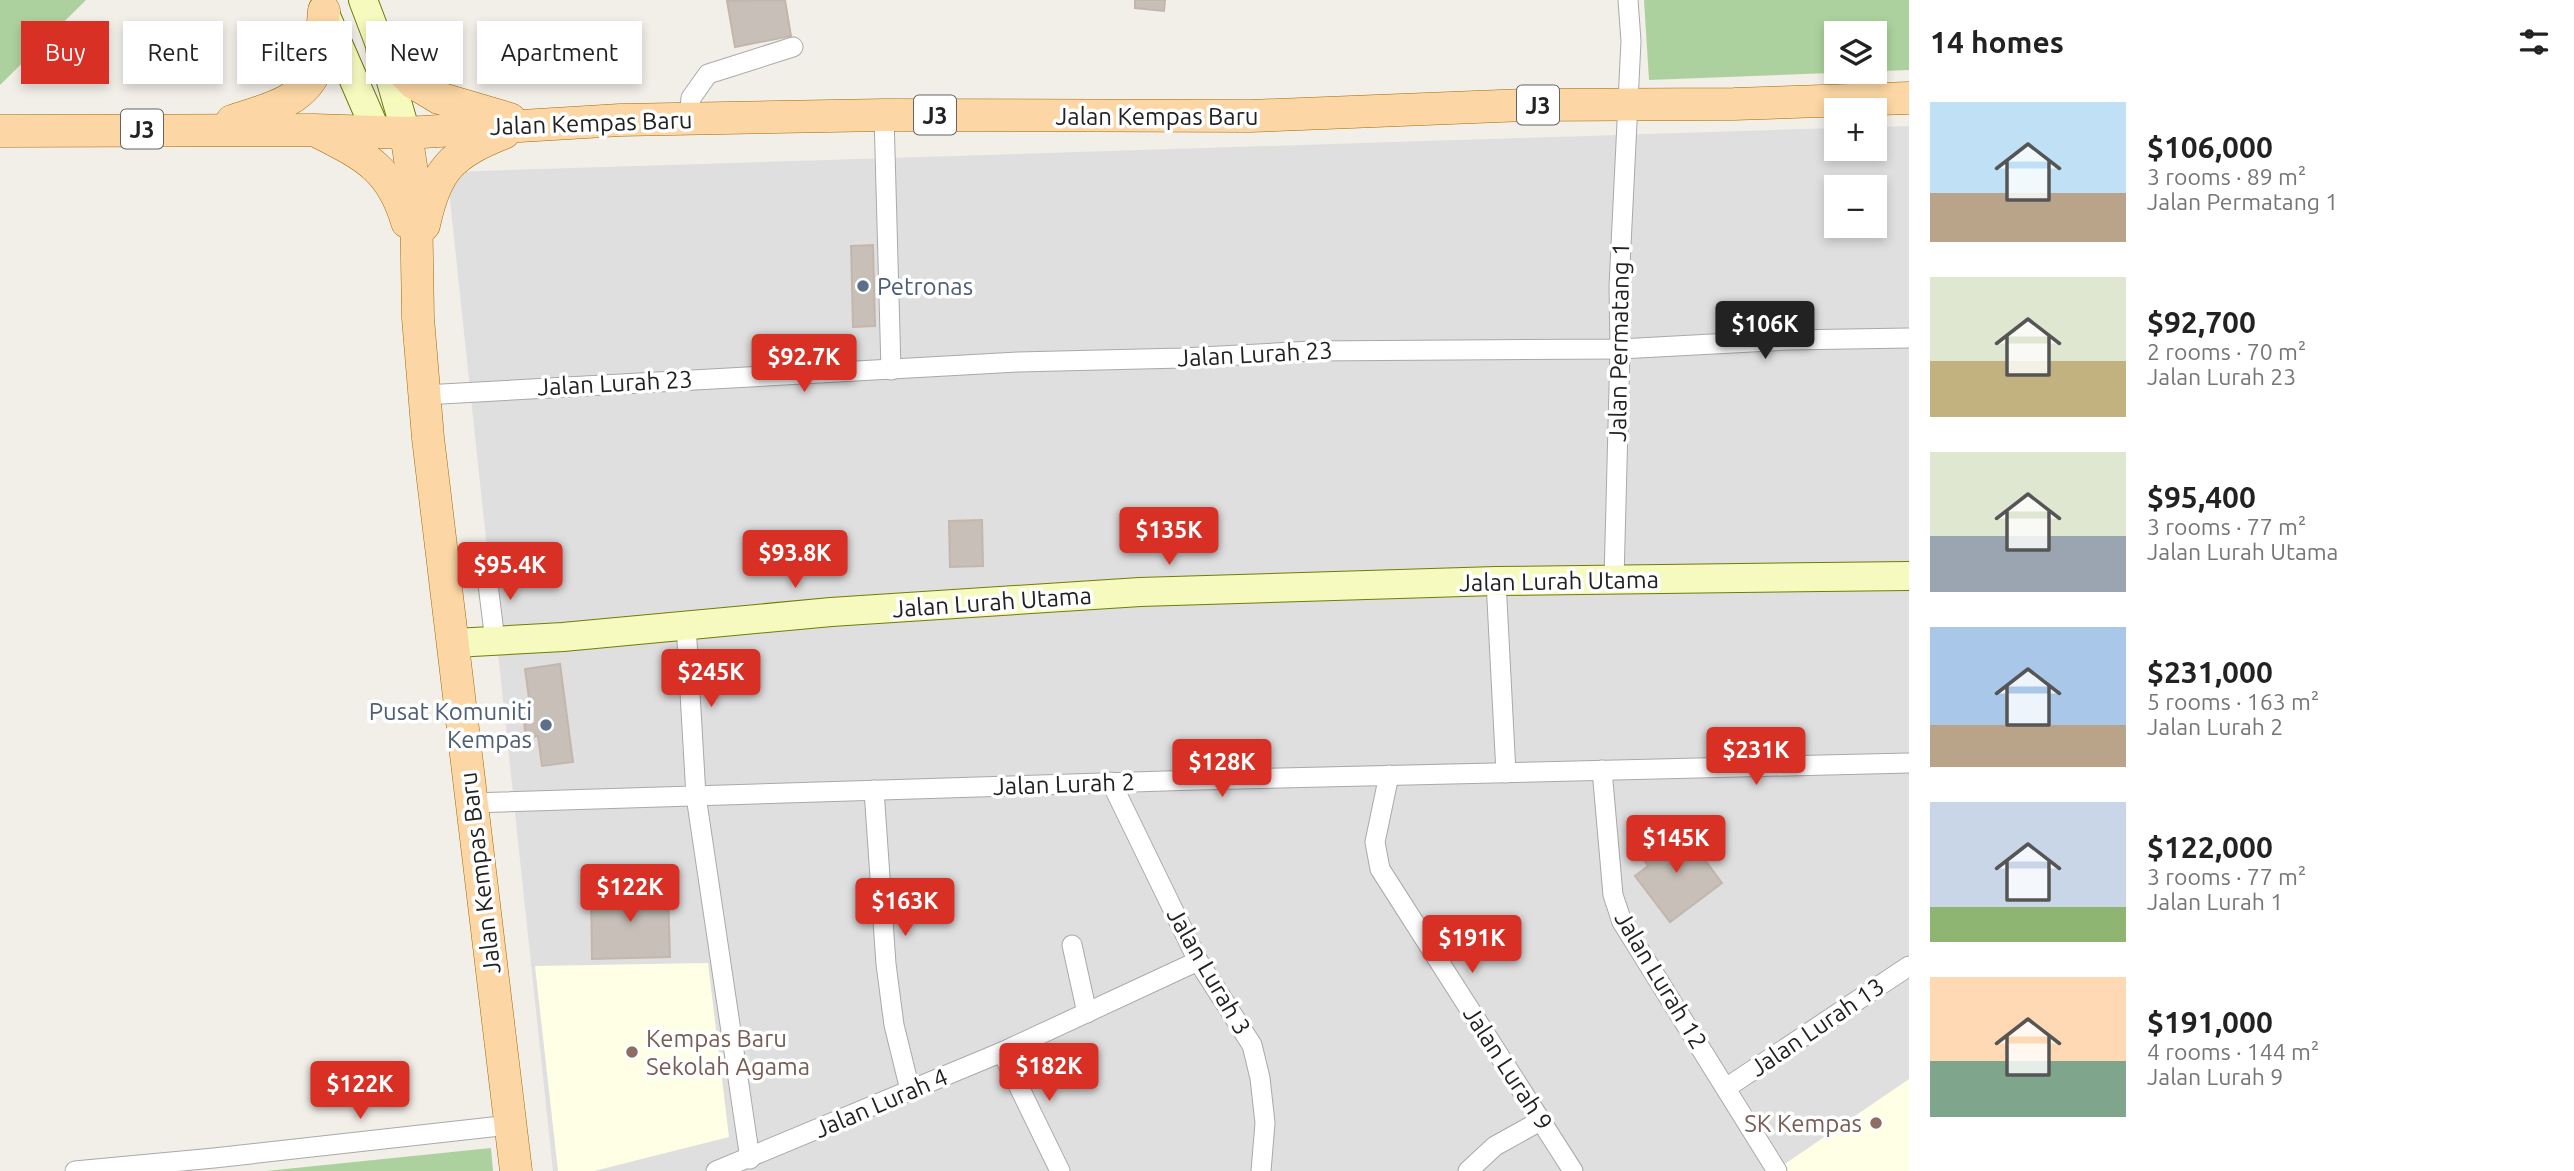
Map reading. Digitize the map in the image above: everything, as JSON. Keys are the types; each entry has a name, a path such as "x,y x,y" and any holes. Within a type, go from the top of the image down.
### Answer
{"main road":[{"path":"204,130 288,103 317,67 322,6"},
{"path":"416,84 439,98 525,124"},
{"name":"Jalan Kempas Baru","path":"0,131 391,132 689,118 884,115 1250,116 1525,105 1909,99"},
{"path":"417,257 430,198 439,175 474,145 525,124"},
{"path":"314,130 348,147 385,175 401,199 417,257"},
{"name":"Jalan Kempas Baru","path":"391,132 416,199 418,318 424,395 516,1171"}],"street":[{"path":"363,0 371,21"},
{"name":"Jalan Permatang 1","path":"1614,580 1619,286 1631,41 1628,0"},
{"path":"322,6 391,132"},
{"path":"689,118 691,98 708,74 793,47"},
{"path":"386,84 391,132"},
{"path":"884,115 891,370"},
{"name":"Jalan Lurah 23","path":"424,395 1076,360 1258,353 1620,349 1787,340 1909,338"},
{"path":"486,568 495,641"},
{"name":"Jalan Lurah Utama","path":"454,643 831,612 1140,592 1496,581 1909,576"},
{"path":"1496,581 1506,773"},
{"path":"686,624 696,796 750,1159"},
{"name":"Jalan Lurah 2","path":"471,803 1111,782 1909,763"},
{"name":"Jalan Lurah 12","path":"1602,771 1617,909 1622,922 1777,1171"},
{"name":"Jalan Lurah 9","path":"1389,775 1375,842 1380,869 1573,1171"},
{"name":"Jalan Lurah 3","path":"1111,782 1198,961 1252,1045 1260,1078 1265,1123 1261,1171"},
{"path":"874,790 886,964 894,1025 910,1090"},
{"path":"1072,945 1087,1013"},
{"name":"Jalan Lurah 4","path":"716,1171 1002,1052 1198,961"},
{"name":"Jalan Lurah 13","path":"1726,1088 1909,966"},
{"path":"1002,1052 1059,1171"},
{"path":"1468,1171 1495,1146 1542,1120"},
{"path":"75,1171 510,1125"}],"shaded area":[{"path":"1909,126 1909,1171 553,1171 447,172 1824,128 1824,161 1887,161 1887,127"},
{"name":"Kempas Baru Sekolah Agama","path":"708,963 729,1137 594,1171 558,1171 535,966"},
{"name":"SK Kempas","path":"1909,1079 1909,1171 1781,1171 1779,1168"}],"green space":[{"path":"0,0 86,0 65,21 21,21 21,64 0,85"},
{"path":"1644,0 1909,0 1909,70 1887,71 1887,21 1824,21 1824,73 1649,80"},
{"path":"491,1148 493,1171 266,1171"}],"building":[{"path":"785,0 791,36 735,47 727,1"},
{"path":"1135,0 1165,0 1164,11 1135,8"},
{"name":"Petronas","path":"873,245 875,326 853,327 851,246"},
{"path":"982,520 983,566 950,567 949,521"},
{"name":"Pusat Komuniti Kempas","path":"560,664 573,762 542,766 538,736 526,738 523,714 531,713 525,669"},
{"path":"1683,830 1722,883 1670,922 1635,876 1648,866 1640,854 1665,835 1669,840"},
{"path":"668,889 670,957 592,959 591,891"}],"place":[{"name":"Petronas","path":"863,286"},
{"name":"Pusat Komuniti Kempas","path":"546,725"},
{"name":"Kempas Baru Sekolah Agama","path":"632,1052"},
{"name":"SK Kempas","path":"1876,1123"}]}
